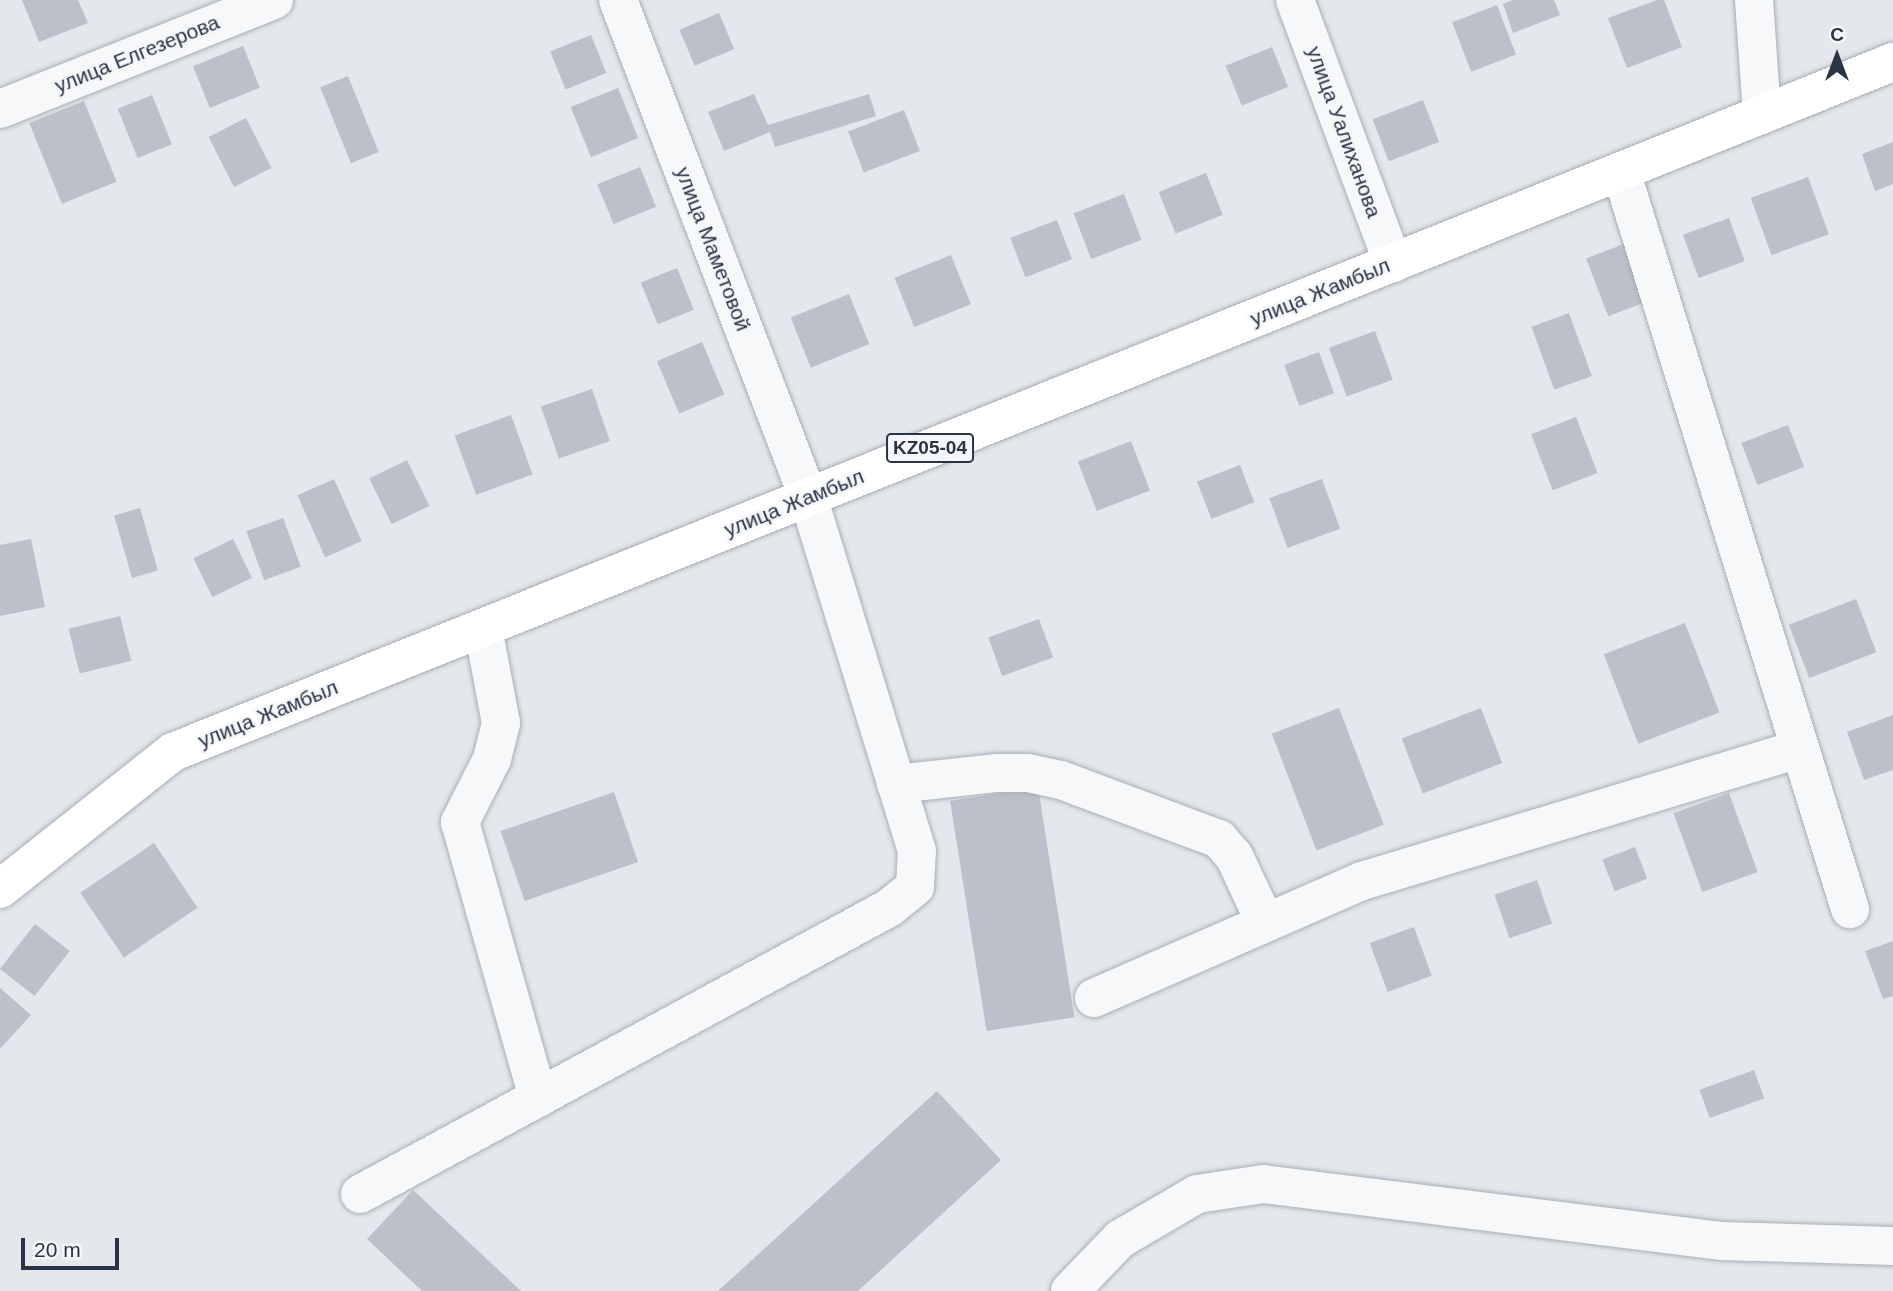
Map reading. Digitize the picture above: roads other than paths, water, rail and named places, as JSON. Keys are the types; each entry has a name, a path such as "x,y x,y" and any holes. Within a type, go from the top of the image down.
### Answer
{"main road":[{"name":"улица Жамбыл","path":"0,889 173,752 1893,62"}],"street":[{"name":"улица Елгезерова","path":"0,109 274,0"},
{"name":"улица Маметовой","path":"360,1194 889,908 915,887 917,851 808,497 618,0"},
{"name":"улица Уалиханова","path":"1296,0 1393,263"},
{"path":"1754,0 1762,115"},
{"path":"1621,171 1850,909"},
{"path":"483,628 501,723 492,759 460,822 538,1098"},
{"path":"1094,998 1362,881 1800,748"},
{"path":"897,784 995,773 1028,773 1061,780 1219,839 1234,856 1265,922"},
{"path":"1070,1291 1120,1239 1197,1194 1263,1184 1722,1241 1893,1246"}]}
